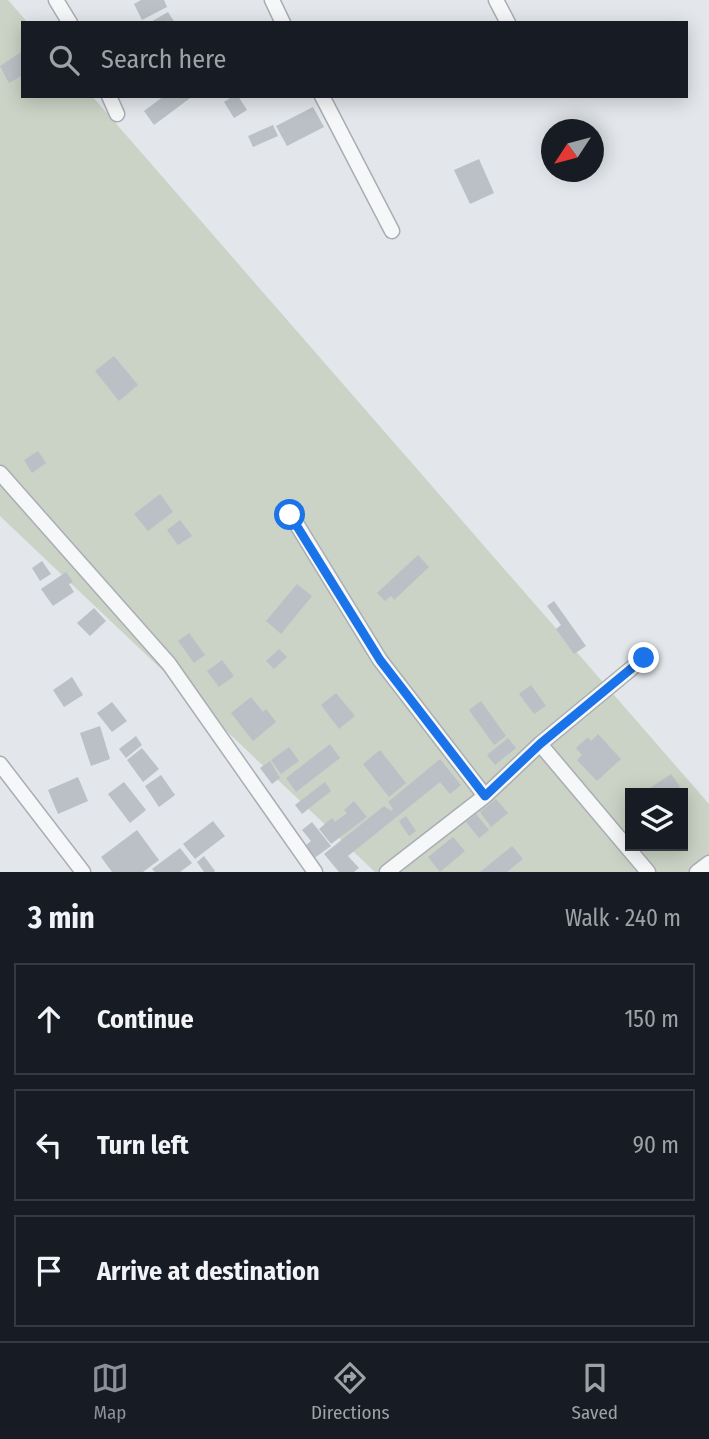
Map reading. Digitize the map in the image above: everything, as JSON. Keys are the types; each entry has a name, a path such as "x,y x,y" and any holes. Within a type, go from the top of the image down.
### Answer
{"street":[{"path":"56,0 69,21"},
{"path":"271,0 282,21"},
{"path":"496,0 507,21"},
{"path":"110,98 117,114"},
{"path":"323,98 392,231"},
{"path":"0,474 169,664 315,872"},
{"path":"290,515 380,660 485,796"},
{"path":"387,872 485,796 540,744 644,658"},
{"path":"540,744 648,872"},
{"path":"0,764 83,872"},
{"path":"403,860 413,872"},
{"path":"697,872 709,863"}],"green space":[{"path":"0,0 8,0 26,21 21,21 21,98 94,98 709,804 709,872 375,872 0,516"}],"building":[{"path":"141,0 164,0 167,7 142,20 134,4"},
{"path":"168,12 174,21 152,21"},
{"path":"21,52 21,76 9,83 0,66"},
{"path":"161,98 190,98 154,125 144,111"},
{"path":"230,98 239,98 247,110 234,118 224,102"},
{"path":"313,107 324,127 287,146 276,126"},
{"path":"273,125 278,136 253,147 248,136"},
{"path":"479,159 494,193 470,204 454,170"},
{"path":"114,356 138,385 119,401 95,371"},
{"path":"38,451 46,463 32,473 24,460"},
{"path":"160,494 173,512 148,531 134,514"},
{"path":"180,520 192,536 178,545 167,530"},
{"path":"418,555 429,567 394,600 391,596 385,601 377,593"},
{"path":"42,561 51,574 40,581 32,568"},
{"path":"66,572 73,582 69,584 74,592 53,606 41,589"},
{"path":"297,584 312,596 281,634 266,621"},
{"path":"554,601 586,646 574,654 556,629 561,625 547,606"},
{"path":"94,608 106,621 90,636 77,623"},
{"path":"189,633 205,655 194,663 178,641"},
{"path":"279,649 287,657 274,669 266,661"},
{"path":"222,660 234,676 219,687 207,671"},
{"path":"72,677 83,695 64,707 53,690"},
{"path":"531,685 546,706 534,714 519,694"},
{"path":"336,693 355,716 339,729 321,705"},
{"path":"251,697 263,712 266,709 276,722 253,741 231,713"},
{"path":"481,701 506,736 494,745 469,710"},
{"path":"112,702 127,721 112,732 97,713"},
{"path":"100,726 110,759 91,766 80,733"},
{"path":"598,734 621,759 597,781 577,760 582,755 576,748 588,737 591,741"},
{"path":"136,736 142,745 126,758 119,749"},
{"path":"508,738 516,748 495,765 487,755"},
{"path":"330,744 340,758 296,792 286,778"},
{"path":"289,747 299,761 281,774 271,760"},
{"path":"142,748 159,769 143,782 127,760"},
{"path":"380,750 406,783 389,797 363,764"},
{"path":"440,759 461,785 450,794 440,782 348,856 359,868 354,872 339,872 324,854 384,806 391,811 393,809 388,802"},
{"path":"270,761 280,778 272,784 260,768"},
{"path":"671,774 680,787 679,788 650,788"},
{"path":"161,775 175,795 159,807 145,786"},
{"path":"78,777 88,801 58,814 48,790"},
{"path":"124,782 146,810 130,823 108,794"},
{"path":"325,782 331,791 302,814 295,805"},
{"path":"496,799 508,813 491,827 480,812"},
{"path":"354,801 367,817 331,844 319,829 332,818 335,822 347,813 344,810"},
{"path":"476,814 489,830 479,838 466,822"},
{"path":"406,816 416,831 409,836 399,821"},
{"path":"213,821 225,836 195,859 183,844"},
{"path":"312,822 331,846 313,859 304,847 311,841 302,830"},
{"path":"137,830 159,860 143,872 112,872 101,857"},
{"path":"453,837 465,851 440,872 428,857"},
{"path":"512,846 523,859 507,872 480,872"},
{"path":"180,848 192,863 180,872 155,872 152,869"},
{"path":"204,856 214,872 204,872 197,862"}],"route":[{"path":"290,515 380,660 485,796 540,744 644,658"}]}
